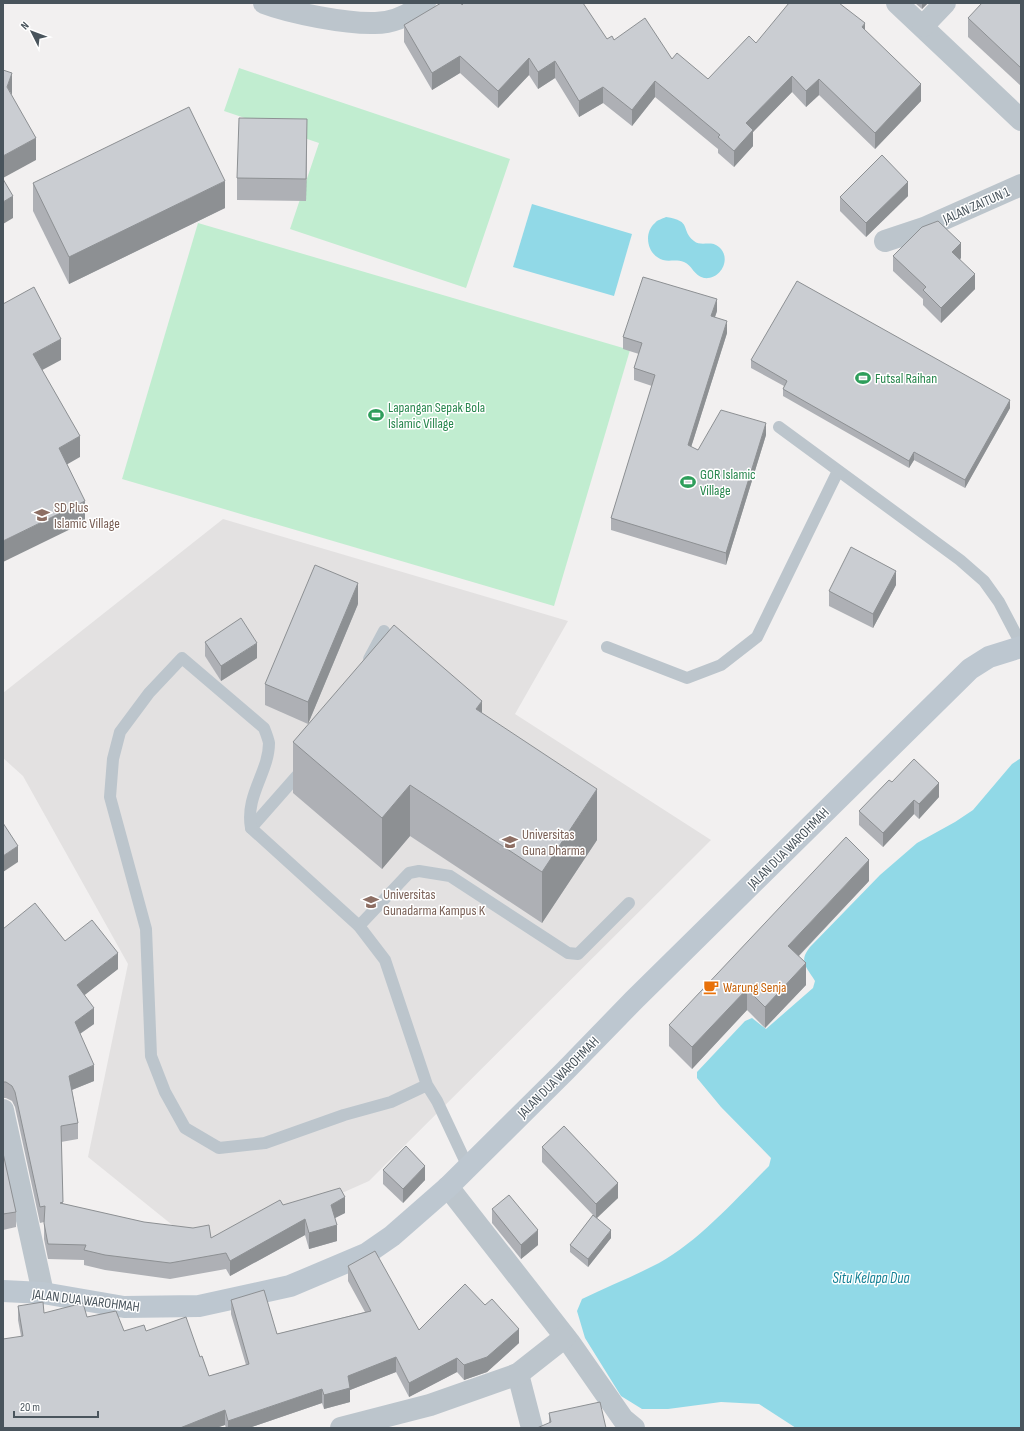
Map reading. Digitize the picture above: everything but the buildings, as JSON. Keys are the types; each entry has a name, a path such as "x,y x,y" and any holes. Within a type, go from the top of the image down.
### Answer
{"street":[{"path":"264,3 333,19 376,23 409,15 426,3"},
{"path":"897,3 1021,120"},
{"path":"923,26 945,3"},
{"name":"JALAN ZAITUN 1","path":"884,241 924,228 1021,185"},
{"name":"JALAN DUA WAROHMAH","path":"3,1291 43,1293 124,1307 199,1306 290,1286 366,1254 392,1236 448,1187 566,1071 634,1000 970,669 989,657 1021,647"},
{"path":"3,1110 43,1293"},
{"path":"448,1187 565,1337 623,1419 634,1428"},
{"path":"342,1428 430,1405 518,1374 565,1337"},
{"path":"518,1374 532,1428"}],"lane":[{"path":"779,427 960,560 984,581 999,602 1021,644"},
{"path":"607,647 688,678 721,665 757,637 838,471"},
{"path":"363,671 384,631"},
{"path":"427,1084 391,1102 344,1115 265,1143 219,1148 185,1128 165,1092 151,1056 146,929 110,797 113,759 120,732 149,693 182,658 264,728 269,741 268,753 248,815 251,828 358,926 385,960 427,1084 437,1101 468,1167"},
{"path":"251,828 311,760"},
{"path":"358,926 409,873 419,871 450,876 568,953 578,954 630,903"}],"shaded area":[{"name":"Universitas Gunadarma Kampus K","path":"223,519 568,621 515,714 711,840 369,1181 207,1253 88,1157 128,964 23,776 3,758 3,693"}],"green space":[{"path":"239,68 510,159 466,288 290,229 319,143 224,111"},
{"name":"Lapangan Sepak Bola Islamic Village","path":"198,223 630,350 554,606 122,479"}],"water":[{"path":"532,204 632,234 614,296 513,267"},
{"path":"666,217 683,223 690,237 697,243 713,244 719,247 725,257 723,267 720,272 710,278 704,278 698,275 687,263 663,260 653,254 648,243 649,232 651,227 658,220"},
{"name":"Situ Kelapa Dua","path":"1021,758 1021,1428 796,1428 759,1404 721,1402 668,1409 642,1409 621,1396 585,1338 577,1311 582,1299 659,1263 674,1254 703,1232 717,1219 769,1166 771,1158 721,1107 697,1078 697,1072 745,1021 752,1018 766,1029 813,988 815,981 804,961 806,952 810,947 880,875 917,843 955,822 973,810 1012,764"}],"place":[{"name":"Futsal Raihan","path":"863,378"},
{"name":"Lapangan Sepak Bola Islamic Village","path":"376,415"},
{"name":"GOR Islamic Village","path":"688,482"},
{"name":"SD Plus Islamic Village","path":"42,515"},
{"name":"Universitas Guna Dharma","path":"510,842"},
{"name":"Universitas Gunadarma Kampus K","path":"371,902"},
{"name":"Warung Senja","path":"711,987"}]}
